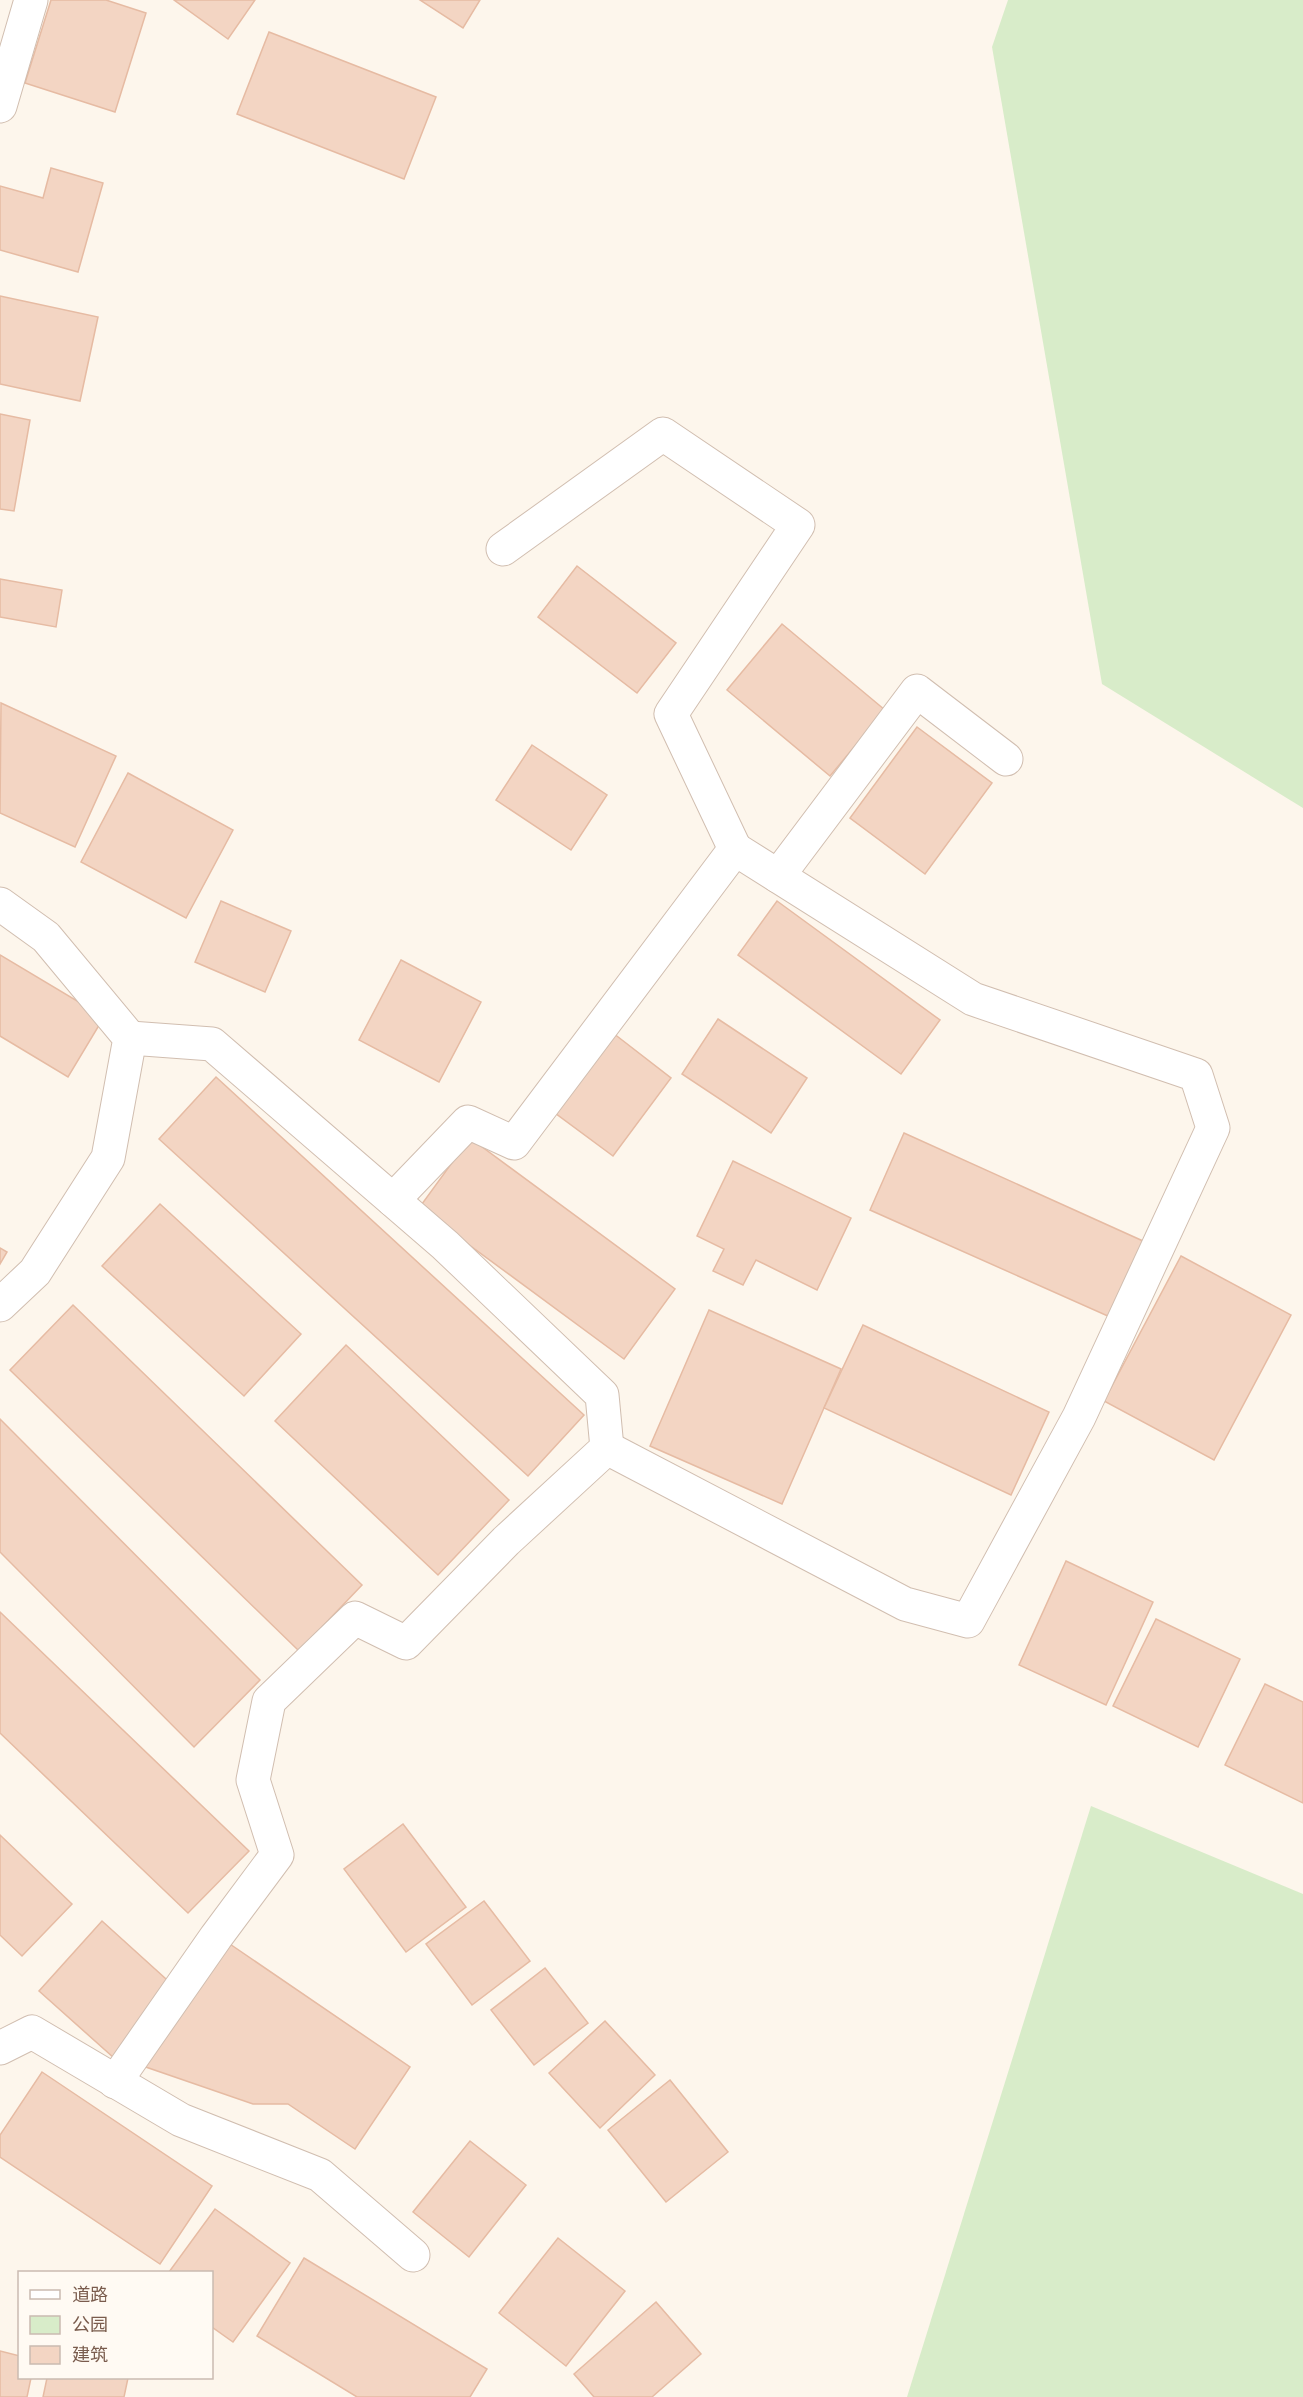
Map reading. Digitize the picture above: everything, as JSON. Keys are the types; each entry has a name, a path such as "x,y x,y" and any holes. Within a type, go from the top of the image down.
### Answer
{"street":[{"path":"0,106 31,0"},
{"path":"502,549 663,434 798,525 671,714 735,849 973,999 1196,1075 1213,1128 1078,1417 968,1621 905,1604 608,1448"},
{"path":"778,876 917,691 1006,759"},
{"path":"393,1200 468,1122 514,1143 735,849"},
{"path":"0,904 46,937 130,1038 212,1044 445,1245 602,1395 608,1448"},
{"path":"0,1305 35,1272 108,1158 130,1038"},
{"path":"115,2082 216,1936 278,1855 253,1780 269,1701 355,1618 406,1643 506,1541 608,1448"},
{"path":"0,2048 32,2032 181,2120 320,2175 412,2255"}],"green space":[{"path":"1008,0 1303,0 1303,808 1102,684 992,47"},
{"path":"1091,1806 1303,1894 1303,2397 907,2397"}],"building":[{"path":"51,0 106,0 146,13 115,112 25,83"},
{"path":"174,0 255,0 228,39"},
{"path":"420,0 480,0 463,28"},
{"path":"269,32 436,97 404,179 237,114"},
{"path":"51,168 103,183 78,272 0,250 0,186 43,198"},
{"path":"0,296 98,317 80,401 0,384"},
{"path":"0,414 30,420 14,511 0,509"},
{"path":"577,566 676,643 637,693 538,617"},
{"path":"0,579 62,590 56,627 0,617"},
{"path":"782,624 885,710 830,776 727,690"},
{"path":"1,703 116,756 75,847 0,813"},
{"path":"917,727 992,783 925,874 850,818"},
{"path":"532,745 607,795 571,850 496,800"},
{"path":"128,773 233,830 186,918 81,862"},
{"path":"221,901 291,931 265,992 195,962"},
{"path":"777,901 940,1020 901,1074 738,955"},
{"path":"0,955 104,1017 68,1077 0,1036"},
{"path":"401,960 481,1002 439,1082 359,1040"},
{"path":"718,1019 807,1078 771,1133 682,1074"},
{"path":"613,1033 671,1078 613,1156 555,1113"},
{"path":"216,1077 584,1415 528,1476 159,1139"},
{"path":"904,1133 1143,1241 1110,1317 870,1210"},
{"path":"470,1138 675,1289 624,1359 419,1208"},
{"path":"733,1161 851,1218 817,1290 756,1260 743,1285 713,1271 724,1249 697,1236"},
{"path":"160,1204 301,1334 244,1396 102,1266"},
{"path":"0,1248 7,1252 0,1264"},
{"path":"1181,1256 1291,1315 1214,1460 1104,1401"},
{"path":"73,1305 362,1585 299,1651 10,1370"},
{"path":"709,1310 841,1369 782,1504 650,1446"},
{"path":"863,1325 1049,1412 1011,1495 824,1408"},
{"path":"346,1345 509,1500 438,1575 275,1421"},
{"path":"0,1419 260,1680 194,1747 0,1552"},
{"path":"1066,1561 1153,1602 1106,1705 1019,1665"},
{"path":"0,1612 249,1851 188,1913 0,1733"},
{"path":"1156,1619 1240,1659 1198,1747 1113,1706"},
{"path":"1265,1684 1303,1702 1303,1803 1225,1765"},
{"path":"403,1824 466,1907 406,1952 344,1869"},
{"path":"0,1835 72,1904 22,1956 0,1935"},
{"path":"484,1901 530,1961 472,2005 426,1944"},
{"path":"102,1921 176,1988 114,2058 39,1991"},
{"path":"224,1940 410,2067 355,2149 288,2104 253,2104 140,2065"},
{"path":"545,1968 588,2023 534,2065 491,2010"},
{"path":"605,2021 655,2075 600,2128 549,2073"},
{"path":"42,2072 212,2186 160,2264 0,2157 0,2135"},
{"path":"670,2080 728,2152 666,2202 608,2130"},
{"path":"470,2141 526,2185 469,2257 413,2212"},
{"path":"215,2209 290,2263 233,2342 213,2328 213,2271 170,2271"},
{"path":"558,2238 625,2291 566,2366 499,2313"},
{"path":"304,2258 487,2369 470,2397 357,2397 257,2336"},
{"path":"656,2302 701,2354 652,2397 594,2397 574,2374"},
{"path":"0,2351 18,2356 18,2379 31,2379 27,2397 0,2397"},
{"path":"47,2379 128,2379 124,2397 43,2397"}]}
